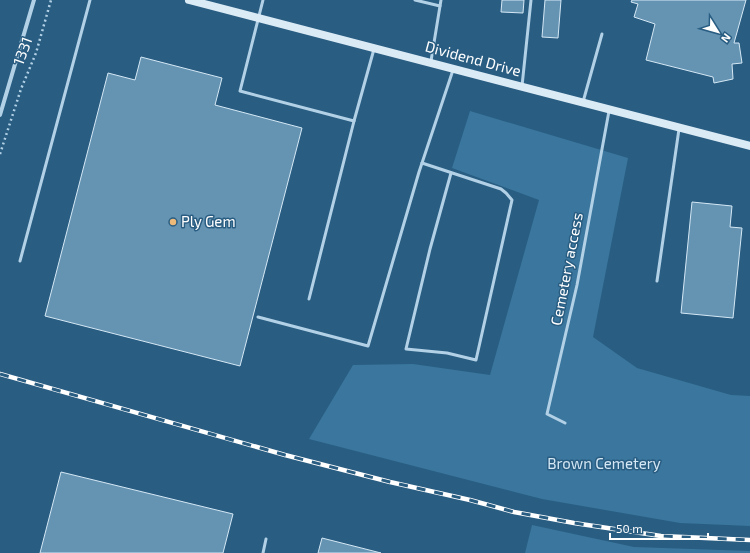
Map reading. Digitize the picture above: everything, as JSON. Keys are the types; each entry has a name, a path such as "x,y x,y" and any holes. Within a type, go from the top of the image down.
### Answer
{"street":[{"path":"0,115 34,0"},
{"name":"Dividend Drive","path":"189,0 750,146"}],"lane":[{"path":"20,261 90,0"},
{"path":"263,0 240,91 354,121"},
{"path":"415,0 440,6"},
{"path":"430,62 441,0"},
{"path":"522,86 531,0"},
{"path":"582,102 602,34"},
{"path":"309,299 374,47"},
{"path":"258,317 368,346 422,163 453,68"},
{"name":"Cemetery access","path":"565,423 547,414 577,285 609,109"},
{"path":"657,281 679,128"},
{"path":"422,163 501,189 512,200 476,360 447,353 406,349 430,249 451,173"},
{"path":"263,553 266,539"}],"path":[{"name":"1331","path":"0,154 21,89 36,53 51,0"}],"green space":[{"name":"Brown Cemetery","path":"470,111 628,158 593,337 637,368 731,395 750,396 750,526 680,523 542,499 309,439 353,365 413,364 490,375 539,200 452,168"},
{"path":"532,525 634,547 750,551 750,553 525,553"}],"building":[{"path":"502,0 524,0 523,13 501,12"},
{"path":"545,0 561,0 558,38 542,37"},
{"path":"632,0 746,0 734,43 739,43 742,63 732,64 733,79 714,83 713,77 646,60 655,24 634,17 638,4 631,2"},
{"name":"Ply Gem","path":"141,57 222,78 215,105 302,128 240,366 45,316 108,73 135,80"},
{"path":"692,202 732,206 730,227 742,228 733,318 681,313"},
{"path":"61,472 233,514 223,553 40,553"},
{"path":"322,538 381,553 318,553"}],"railway":[{"path":"0,374 285,455 514,512 661,536 750,540"}],"place":[{"name":"Ply Gem","path":"173,222"}]}
